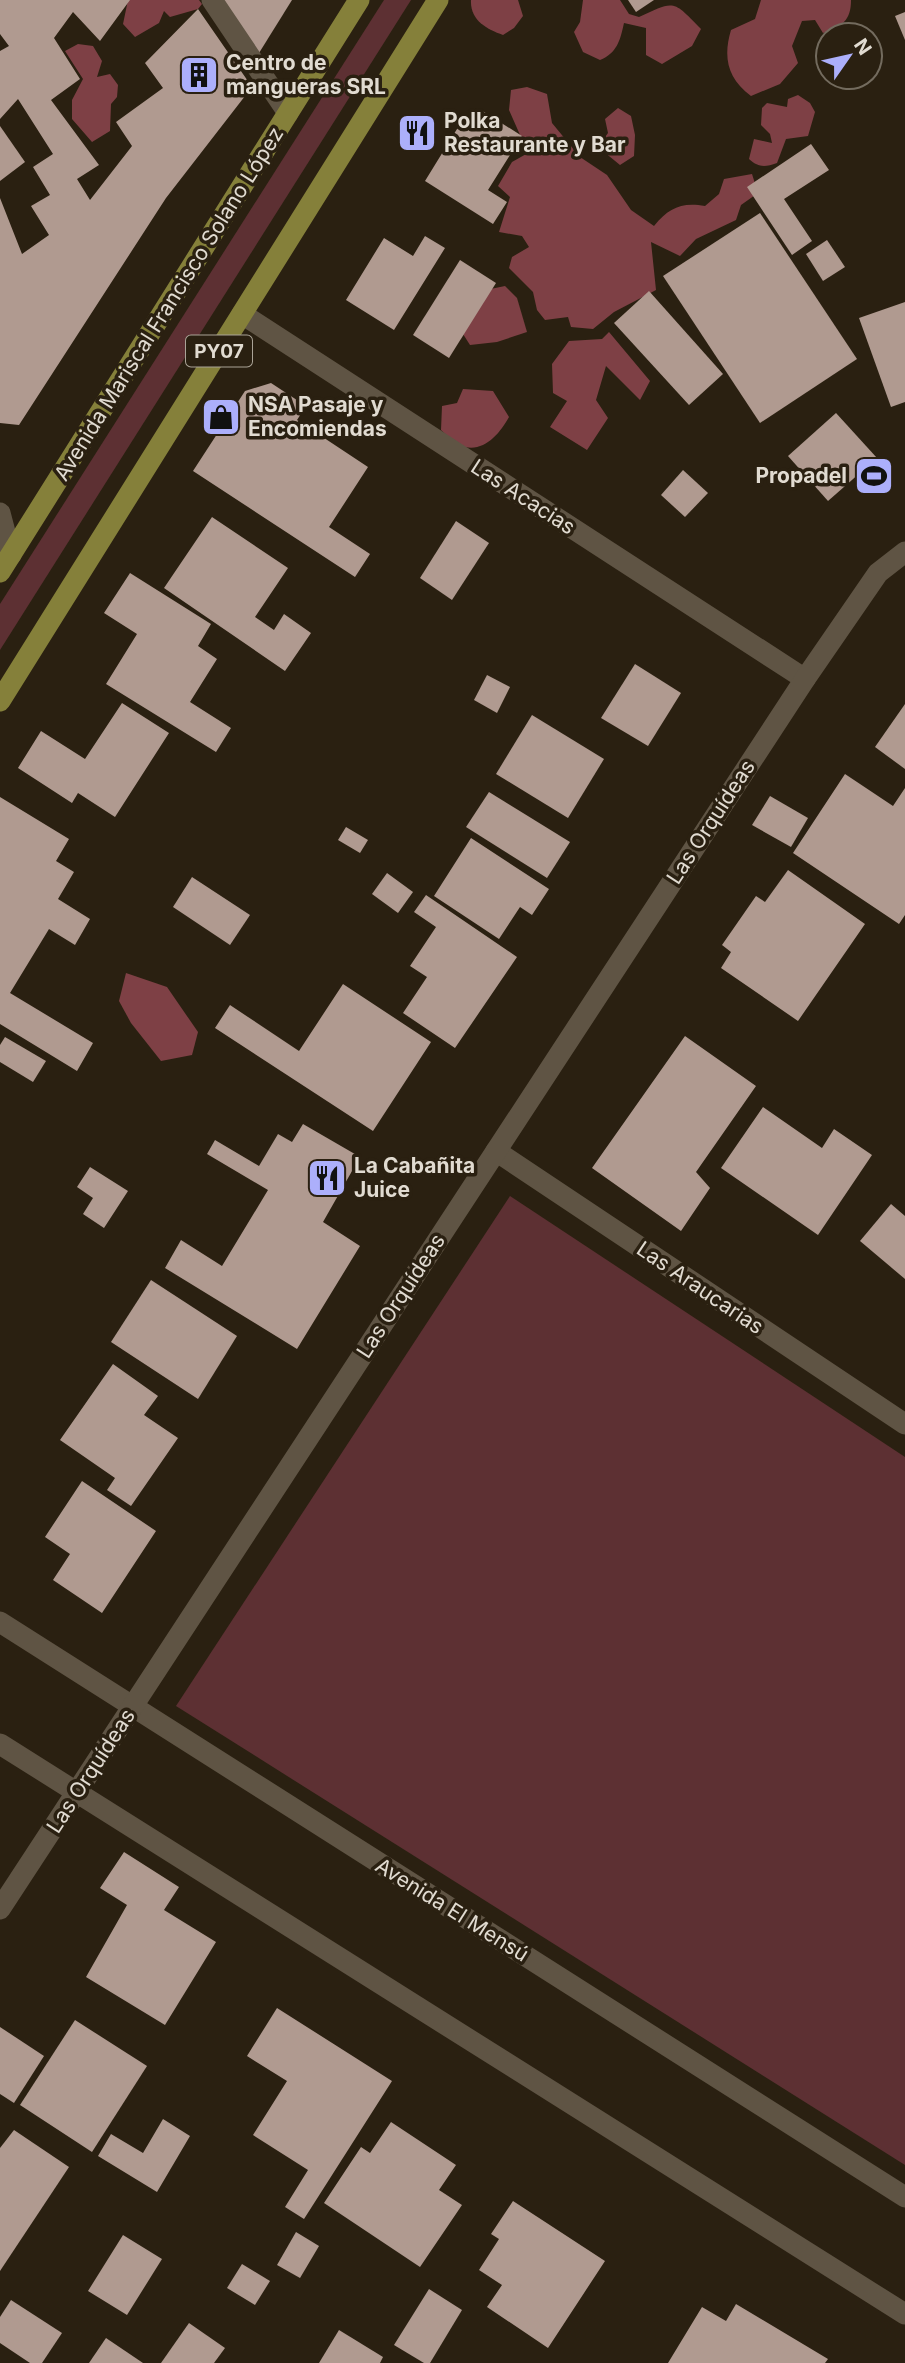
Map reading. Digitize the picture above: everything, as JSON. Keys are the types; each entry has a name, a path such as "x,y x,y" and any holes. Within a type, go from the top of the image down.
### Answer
{"main road":[{"name":"Avenida Mariscal Francisco Solano López","path":"5,564 359,0"},
{"name":"PY07","path":"0,701 438,0"}],"street":[{"path":"212,0 288,113"},
{"name":"Las Acacias","path":"242,314 805,679"},
{"path":"0,513 5,564"},
{"name":"Las Orquídeas","path":"0,1909 805,679 878,573 905,552"},
{"name":"Las Araucarias","path":"496,1151 905,1424"},
{"name":"Avenida El Mensú","path":"0,1622 905,2197"},
{"path":"0,1744 905,2314"}],"shaded area":[{"path":"128,0 199,0 202,4 198,9 170,17 164,11 159,23 135,37 123,24"},
{"path":"384,0 411,0 0,650 0,604"},
{"path":"471,0 518,0 523,16 514,28 503,35 480,23 473,13"},
{"path":"583,0 620,0 629,14 639,17 673,6 685,12 701,29 692,46 662,64 646,55 646,28 624,23 617,46 600,60 583,52 574,32 580,22"},
{"path":"761,0 851,0 845,21 802,21 792,46 798,63 780,84 751,96 732,74 727,49 731,30 755,19"},
{"path":"78,44 93,46 102,61 97,77 110,74 118,85 117,97 111,104 110,131 92,142 72,119 72,100 83,79 65,51"},
{"path":"527,87 547,94 552,123 580,157 607,175 631,210 654,226 676,208 705,206 719,194 724,179 752,174 758,193 741,205 736,220 696,239 680,256 651,242 656,290 614,312 593,329 571,327 568,317 545,320 537,310 533,292 509,268 512,257 529,247 522,236 499,232 510,197 498,186 512,162 528,153 509,110 511,90"},
{"path":"798,95 810,103 815,112 808,136 786,139 777,163 762,166 756,164 749,159 754,139 772,143 770,134 761,125 762,108 767,103 787,107 788,99"},
{"path":"618,108 631,116 635,135 634,156 620,165 598,147 608,133 605,119"},
{"path":"505,286 517,298 527,332 497,342 470,345 456,323 481,291"},
{"path":"609,332 650,381 640,400 606,366 596,400 608,418 587,450 550,427 567,401 553,393 552,364 569,341 602,339"},
{"path":"463,389 493,391 509,417 489,442 475,447 457,444 441,430 442,406 457,403"},
{"path":"126,973 167,987 198,1032 192,1055 161,1061 131,1023 119,1001"},
{"path":"510,1196 905,1457 905,2165 176,1706"}],"building":[{"path":"0,0 130,0 100,41 73,12 54,38 80,79 51,100 99,165 77,179 90,200 132,146 116,122 163,88 145,63 198,9 252,87 166,198 19,425 0,423 0,198 22,254 49,235 31,206 50,195 33,167 53,154 18,99 0,119 0,51 9,46 0,34"},
{"path":"223,0 292,0 259,53"},
{"path":"628,0 654,0 636,12"},
{"path":"905,12 905,40 895,16"},
{"path":"481,110 522,136 488,190 507,202 493,224 425,181 465,116 473,122"},
{"path":"0,126 25,162 0,181"},
{"path":"811,144 829,170 784,199 812,241 792,255 747,187"},
{"path":"760,213 857,359 760,423 663,276"},
{"path":"425,236 445,248 394,330 346,300 384,238 413,256"},
{"path":"827,240 845,267 823,281 806,254"},
{"path":"460,260 496,283 449,358 413,335"},
{"path":"649,291 723,374 689,405 614,323"},
{"path":"905,302 905,402 891,407 859,318"},
{"path":"271,383 306,406 297,420 368,467 329,527 370,554 355,577 193,471 245,391"},
{"path":"836,413 877,458 828,501 788,456"},
{"path":"683,470 708,493 685,517 661,495"},
{"path":"212,517 288,568 255,617 274,630 284,614 311,633 285,671 164,588"},
{"path":"456,521 489,543 452,600 420,578"},
{"path":"130,573 211,624 198,646 217,659 190,702 231,728 216,752 106,684 137,634 104,613"},
{"path":"635,664 681,693 648,746 601,718"},
{"path":"487,675 510,687 497,713 474,700"},
{"path":"122,703 169,733 115,817 78,793 72,803 18,768 41,731 85,759"},
{"path":"905,704 905,769 875,747"},
{"path":"532,715 604,759 568,818 496,774"},
{"path":"845,774 893,806 905,788 905,915 899,924 793,853"},
{"path":"489,792 570,842 547,878 466,827"},
{"path":"770,796 808,818 791,847 752,825"},
{"path":"0,797 69,839 56,861 74,872 58,899 90,919 75,945 49,929 10,993 93,1043 77,1071 0,1024"},
{"path":"346,827 368,840 360,853 338,840"},
{"path":"471,838 549,889 532,915 520,907 499,939 434,896"},
{"path":"788,870 865,924 798,1021 721,968 731,952 722,945 756,896 765,902"},
{"path":"387,873 413,892 398,913 372,894"},
{"path":"192,877 250,915 230,945 173,907"},
{"path":"426,895 517,957 455,1048 403,1013 427,977 410,966 436,927 414,912"},
{"path":"343,984 431,1042 373,1131 215,1028 230,1005 299,1051"},
{"path":"685,1036 756,1086 696,1172 710,1188 681,1231 592,1168"},
{"path":"5,1037 46,1061 33,1082 0,1062 0,1045"},
{"path":"763,1107 822,1148 834,1129 872,1155 818,1235 721,1168"},
{"path":"303,1124 360,1157 323,1222 360,1246 297,1349 165,1268 181,1240 222,1266 268,1190 207,1154 215,1140 259,1166 278,1134 292,1142"},
{"path":"90,1167 128,1191 104,1228 83,1214 93,1198 77,1187"},
{"path":"891,1204 905,1216 905,1279 860,1241"},
{"path":"151,1280 237,1336 198,1399 111,1342"},
{"path":"113,1364 158,1396 144,1415 178,1438 131,1506 107,1490 115,1478 60,1440"},
{"path":"82,1481 156,1531 102,1613 53,1580 70,1554 45,1537"},
{"path":"124,1852 179,1887 164,1910 216,1942 165,2025 86,1977 127,1905 100,1888"},
{"path":"277,2008 392,2081 304,2219 285,2207 308,2170 253,2135 287,2081 247,2056"},
{"path":"75,2020 147,2066 92,2152 20,2105"},
{"path":"0,2027 44,2056 14,2103 0,2094"},
{"path":"163,2119 190,2136 157,2192 98,2156 111,2134 143,2153"},
{"path":"391,2122 456,2165 439,2190 462,2205 420,2267 324,2203 361,2147 370,2153"},
{"path":"14,2130 69,2167 0,2271 0,2148"},
{"path":"513,2201 605,2261 548,2348 487,2307 502,2285 479,2270 499,2239 491,2234"},
{"path":"296,2232 319,2246 300,2278 277,2265"},
{"path":"123,2235 162,2259 127,2315 88,2291"},
{"path":"242,2264 270,2281 255,2305 227,2288"},
{"path":"429,2289 462,2310 430,2363 424,2363 394,2345"},
{"path":"11,2300 62,2333 42,2363 30,2363 0,2343 0,2317"},
{"path":"736,2304 828,2359 825,2363 668,2363 702,2307 726,2321"},
{"path":"189,2323 225,2348 214,2363 161,2363"},
{"path":"339,2330 383,2357 380,2363 319,2363"},
{"path":"106,2338 143,2363 89,2363"}],"place":[{"name":"Centro de mangueras SRL","path":"199,75"},
{"name":"Polka Restaurante y Bar","path":"417,133"},
{"name":"NSA Pasaje y Encomiendas","path":"221,417"},
{"name":"Propadel","path":"874,476"},
{"name":"La Cabañita Juice","path":"327,1178"}]}
